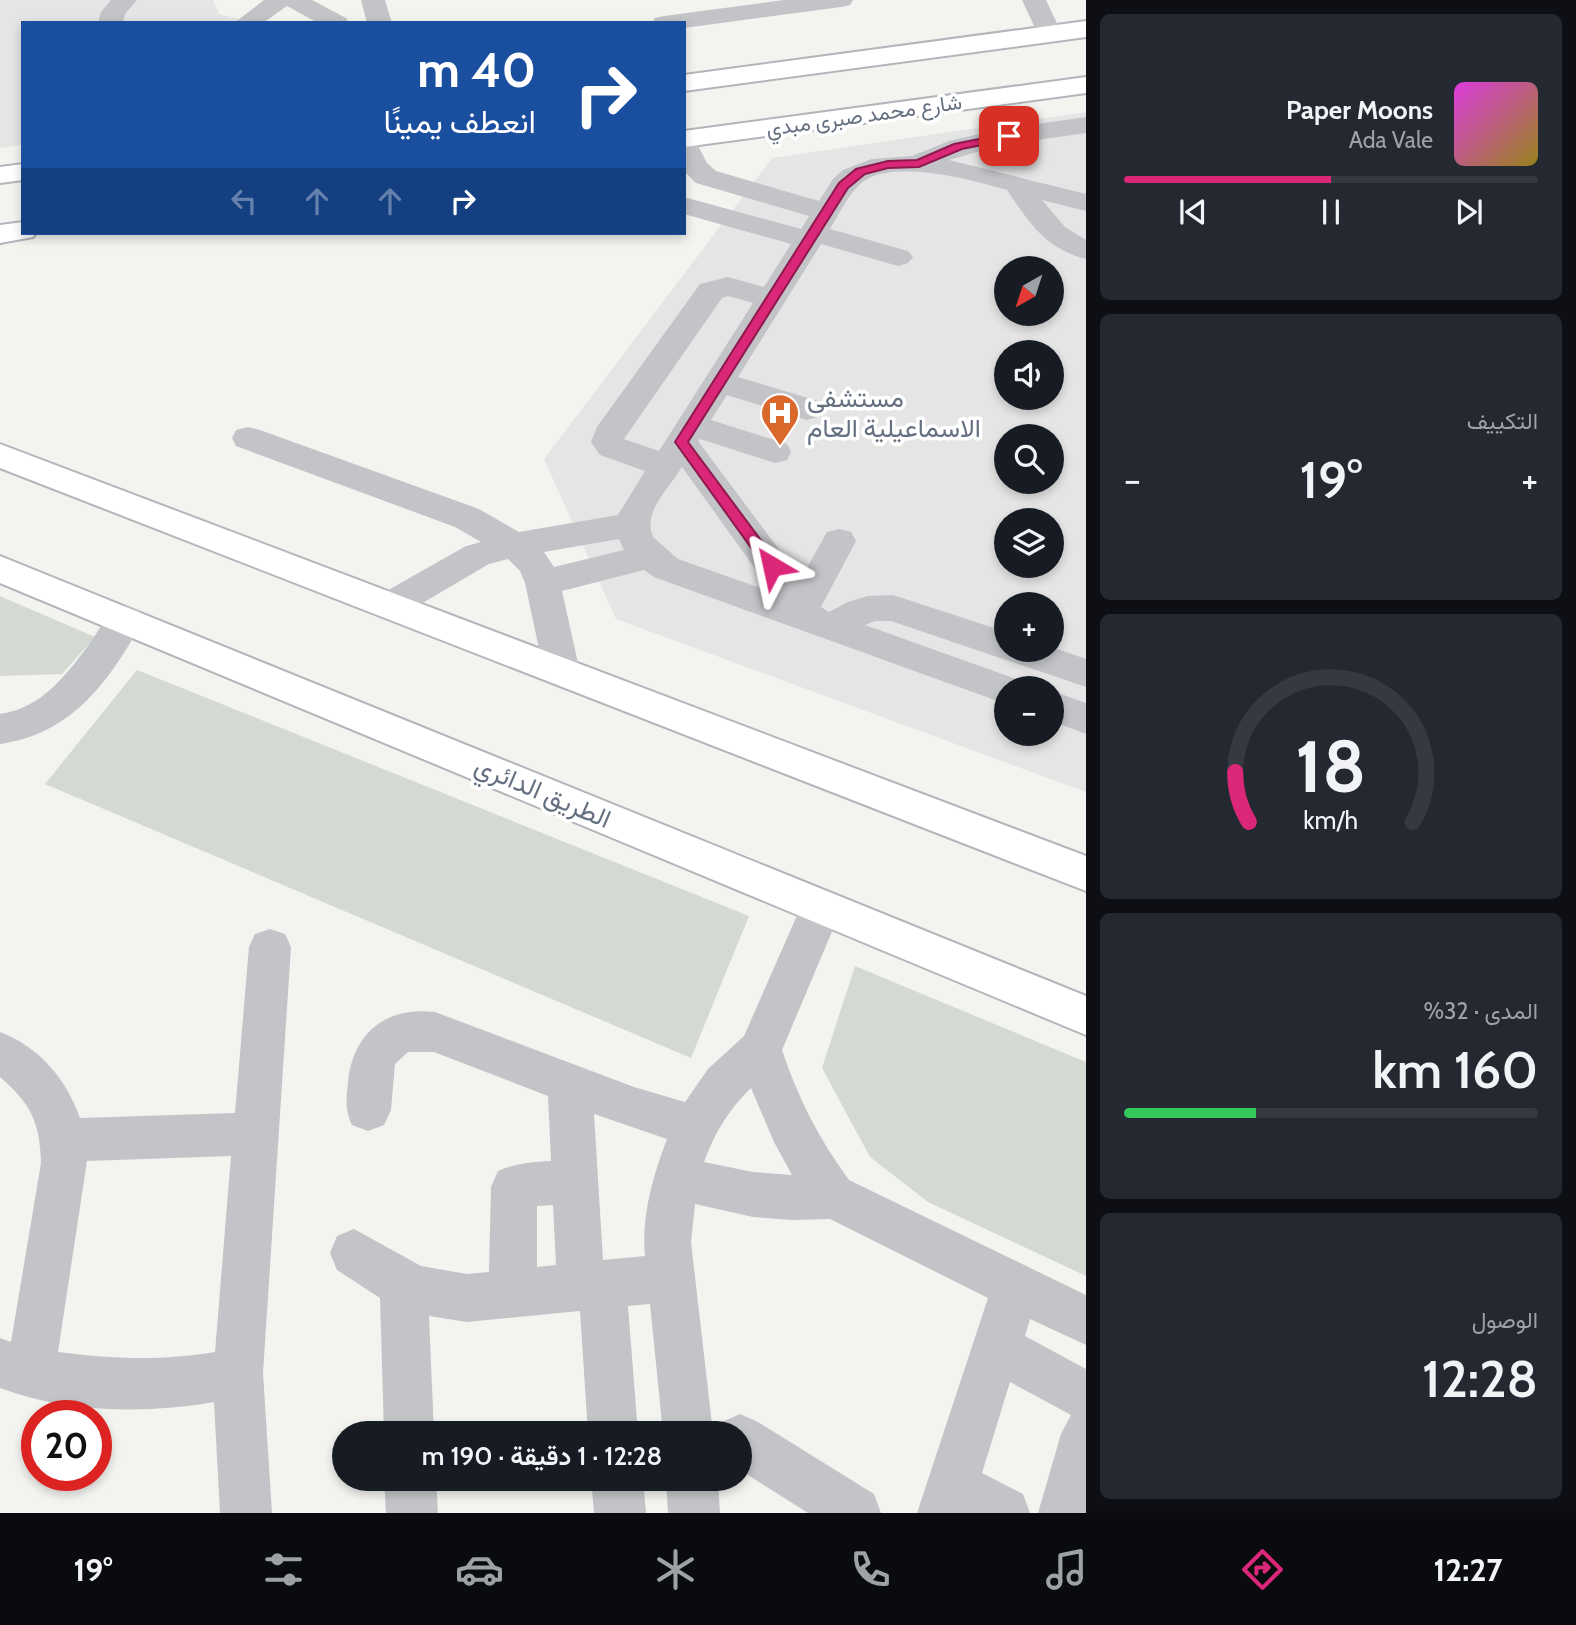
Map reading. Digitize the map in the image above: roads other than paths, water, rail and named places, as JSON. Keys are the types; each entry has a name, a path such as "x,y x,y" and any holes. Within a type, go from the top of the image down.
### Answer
{"main road":[{"path":"686,83 1086,29"},
{"name":"شارع محمد صبرى مبدي","path":"686,139 1086,85"},
{"path":"0,175 21,172"},
{"path":"0,234 21,231"},
{"path":"0,455 1086,874"},
{"name":"الطريق الدائري","path":"0,569 127,619 1086,1016"}],"street":[{"path":"111,21 113,12 125,0"},
{"path":"249,21 280,0"},
{"path":"294,0 328,13"},
{"path":"373,0 379,21"},
{"path":"679,21 841,0"},
{"path":"1034,0 1049,34"},
{"path":"919,163 958,146 983,140 1086,125"},
{"path":"686,148 695,167 706,177 817,229 898,257"},
{"path":"994,686 816,619 666,568 647,556 635,542 631,525 635,509 720,382 843,185 860,171 888,164 919,163 1086,204"},
{"path":"686,195 697,190 706,177"},
{"path":"1018,186 1055,236 1072,247 1086,250"},
{"path":"686,205 817,229"},
{"path":"772,299 728,286 711,291 609,435 607,442 612,447 680,444 775,452"},
{"path":"720,382 807,408"},
{"path":"248,438 467,518 515,545 535,564 543,583 562,672"},
{"path":"680,444 816,619"},
{"path":"389,606 478,555 515,545 631,525"},
{"path":"816,619 839,541"},
{"path":"543,583 647,556"},
{"path":"816,619 859,610 893,608 994,642"},
{"path":"0,729 36,722 62,704 127,619"},
{"path":"1054,662 1086,673"},
{"path":"1064,711 1086,719"},
{"path":"687,1416 667,1242 676,1175 695,1126 724,1084 760,1050 821,908"},
{"path":"246,1513 238,1373 270,947"},
{"path":"368,1110 376,1055 384,1045 408,1031 422,1030 435,1032 634,1108 695,1126"},
{"path":"760,1050 786,1122 805,1159 833,1196 1086,1321"},
{"path":"0,1052 22,1066 40,1085 54,1107 64,1140 64,1163 15,1368 104,1383 172,1384 238,1373"},
{"path":"570,1083 575,1182 611,1421"},
{"path":"64,1140 256,1134"},
{"path":"676,1175 714,1189 754,1197 793,1199 833,1196"},
{"path":"513,1294 514,1187 575,1182"},
{"path":"354,1253 386,1277 404,1286 446,1297 467,1298 670,1278"},
{"path":"404,1286 409,1421"},
{"path":"1004,1513 948,1499 1016,1287"},
{"path":"997,1348 1086,1396"},
{"path":"1064,1513 1086,1434"},
{"path":"752,1448 850,1512"},
{"path":"411,1491 412,1513"},
{"path":"618,1491 620,1513"},
{"path":"693,1491 694,1513"}],"place":[{"name":"مستشفى الاسماعيلية العام","path":"780,447"}]}
